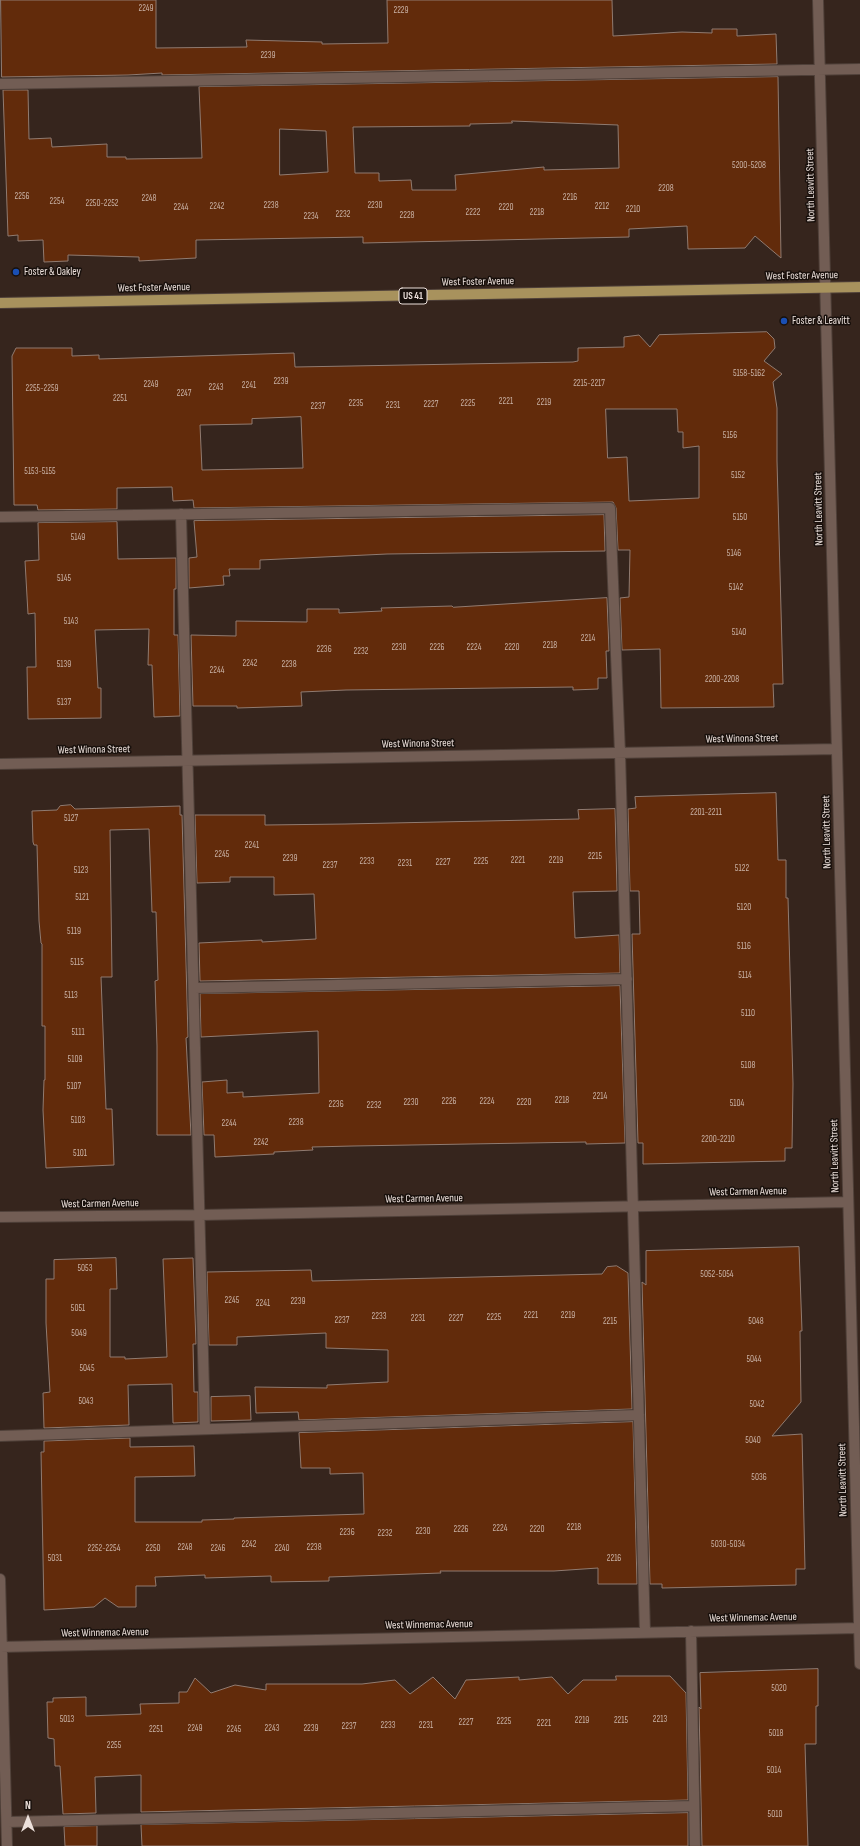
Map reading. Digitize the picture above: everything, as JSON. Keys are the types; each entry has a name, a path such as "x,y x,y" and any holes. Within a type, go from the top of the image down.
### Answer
{"main road":[{"name":"West Foster Avenue","path":"0,303 860,287"}],"street":[{"name":"North Leavitt Street","path":"818,0 860,1664"},
{"path":"0,84 860,69"},
{"path":"0,517 610,508 620,753 645,1632"},
{"path":"181,514 205,1429"},
{"name":"West Winona Street","path":"0,764 837,749"},
{"path":"194,988 627,979"},
{"name":"West Carmen Avenue","path":"0,1217 200,1215 848,1202"},
{"path":"0,1436 639,1415"},
{"path":"0,1579 6,1822 5,1840"},
{"name":"West Winnemac Avenue","path":"1,1647 859,1628"},
{"path":"691,1632 695,1846"},
{"path":"6,1822 694,1806"}],"building":[{"path":"1,0 156,0 156,48 247,47 246,40 322,42 322,44 388,43 387,0 612,0 613,36 682,32 712,33 712,29 737,29 737,36 776,34 777,64 162,75 162,73 2,77"},
{"path":"778,77 781,258 755,236 745,248 688,249 687,226 629,229 629,237 363,243 363,237 196,240 196,258 139,261 139,257 68,255 68,261 44,262 43,240 18,241 18,235 8,236 3,90 28,90 29,139 51,138 52,147 107,144 107,157 126,157 126,159 202,158 199,87","holes":["512,121 618,125 619,168 544,170 544,167 455,175 456,190 412,190 411,180 379,181 379,173 355,173 353,127 470,126 470,124 512,123","280,129 326,131 328,172 280,175"]},
{"path":"767,332 774,339 775,348 764,361 782,374 773,382 777,408 783,684 773,684 774,707 661,708 660,649 622,650 620,598 629,597 630,550 618,550 616,508 613,502 194,508 193,500 173,501 172,487 117,488 117,509 38,510 37,505 14,505 12,356 16,348 72,348 72,356 99,355 99,359 294,353 295,367 573,362 578,361 578,348 624,347 624,337 639,335 650,347 659,335","holes":["606,409 677,409 678,432 683,432 683,448 699,446 699,498 629,501 627,457 608,458","301,417 303,468 202,470 200,425 252,424 252,419"]},
{"path":"604,515 605,551 387,554 260,560 260,569 229,569 230,576 223,576 224,585 189,588 189,558 197,557 194,521"},
{"path":"117,522 118,559 176,558 174,635 178,635 180,716 154,717 152,665 148,665 149,629 95,630 98,688 101,688 101,718 28,719 27,667 36,667 35,613 28,614 25,561 39,560 38,523"},
{"path":"607,598 609,651 606,651 607,678 598,678 598,689 573,690 573,687 346,690 301,692 302,706 237,708 237,706 193,706 191,635 236,636 236,621 307,622 307,609 339,609 339,613 382,611 381,608 453,607"},
{"path":"776,793 778,860 786,860 786,898 788,898 793,1084 792,1148 785,1148 785,1161 643,1164 643,1143 638,1143 632,934 640,934 639,891 630,891 628,809 636,808 635,797"},
{"path":"71,805 75,809 180,806 180,815 182,815 188,1037 186,1038 191,1135 157,1135 155,981 158,980 156,912 152,912 149,829 110,830 112,977 101,977 106,1109 112,1109 114,1165 46,1168 43,1110 45,1080 45,1026 42,1026 42,944 39,921 37,845 34,845 33,842 32,811 57,810 60,806"},
{"path":"615,809 617,891 573,892 575,938 619,935 620,973 200,981 199,943 316,939 314,894 274,895 274,877 230,877 230,882 197,883 195,815 265,815 265,825 345,824 579,819 578,810"},
{"path":"620,986 625,1143 586,1144 586,1142 312,1147 313,1150 274,1152 274,1154 215,1157 214,1135 204,1135 202,1082 227,1080 227,1093 243,1092 243,1097 319,1093 318,1031 201,1037 200,994"},
{"path":"799,1247 802,1331 800,1331 801,1402 772,1436 802,1434 805,1569 796,1569 796,1585 662,1588 662,1584 650,1584 642,1282 646,1285 646,1251"},
{"path":"116,1258 117,1289 110,1289 110,1357 125,1357 125,1359 167,1357 163,1259 193,1258 196,1344 193,1344 194,1392 198,1392 198,1422 173,1423 172,1384 128,1385 129,1425 44,1428 43,1393 50,1392 46,1323 46,1279 54,1279 54,1260"},
{"path":"617,1266 628,1273 632,1409 299,1420 298,1412 256,1413 255,1387 327,1388 327,1385 388,1382 388,1350 326,1348 326,1333 237,1337 237,1345 209,1345 207,1272 311,1270 312,1281 602,1274 607,1267"},
{"path":"250,1396 251,1420 211,1421 211,1397"},
{"path":"633,1422 637,1584 598,1584 598,1568 554,1571 440,1571 441,1573 329,1577 329,1581 271,1582 271,1576 205,1578 205,1575 155,1577 156,1586 136,1586 136,1607 118,1607 105,1598 94,1607 44,1610 41,1452 44,1452 44,1441 130,1438 130,1447 194,1446 195,1476 135,1477 135,1522 202,1522 202,1520 234,1518 364,1514 363,1473 330,1474 330,1468 301,1468 299,1433"},
{"path":"818,1669 816,1744 805,1744 808,1846 702,1846 699,1707 701,1709 700,1673"},
{"path":"616,1676 670,1676 686,1693 688,1800 141,1812 141,1775 95,1777 96,1813 63,1814 60,1766 55,1766 54,1739 48,1738 47,1702 53,1702 53,1698 86,1697 86,1716 141,1714 140,1704 179,1703 179,1692 187,1692 195,1678 211,1693 235,1685 266,1690 266,1684 362,1684 395,1680 410,1694 433,1677 455,1699 466,1680 519,1677 519,1680 552,1677 568,1694 583,1680 616,1680"},
{"path":"688,1813 688,1846 142,1846 141,1825"},
{"path":"97,1826 97,1846 65,1846 64,1827"}],"place":[{"name":"Foster & Oakley","path":"16,272"},
{"name":"Foster & Leavitt","path":"784,321"}]}
